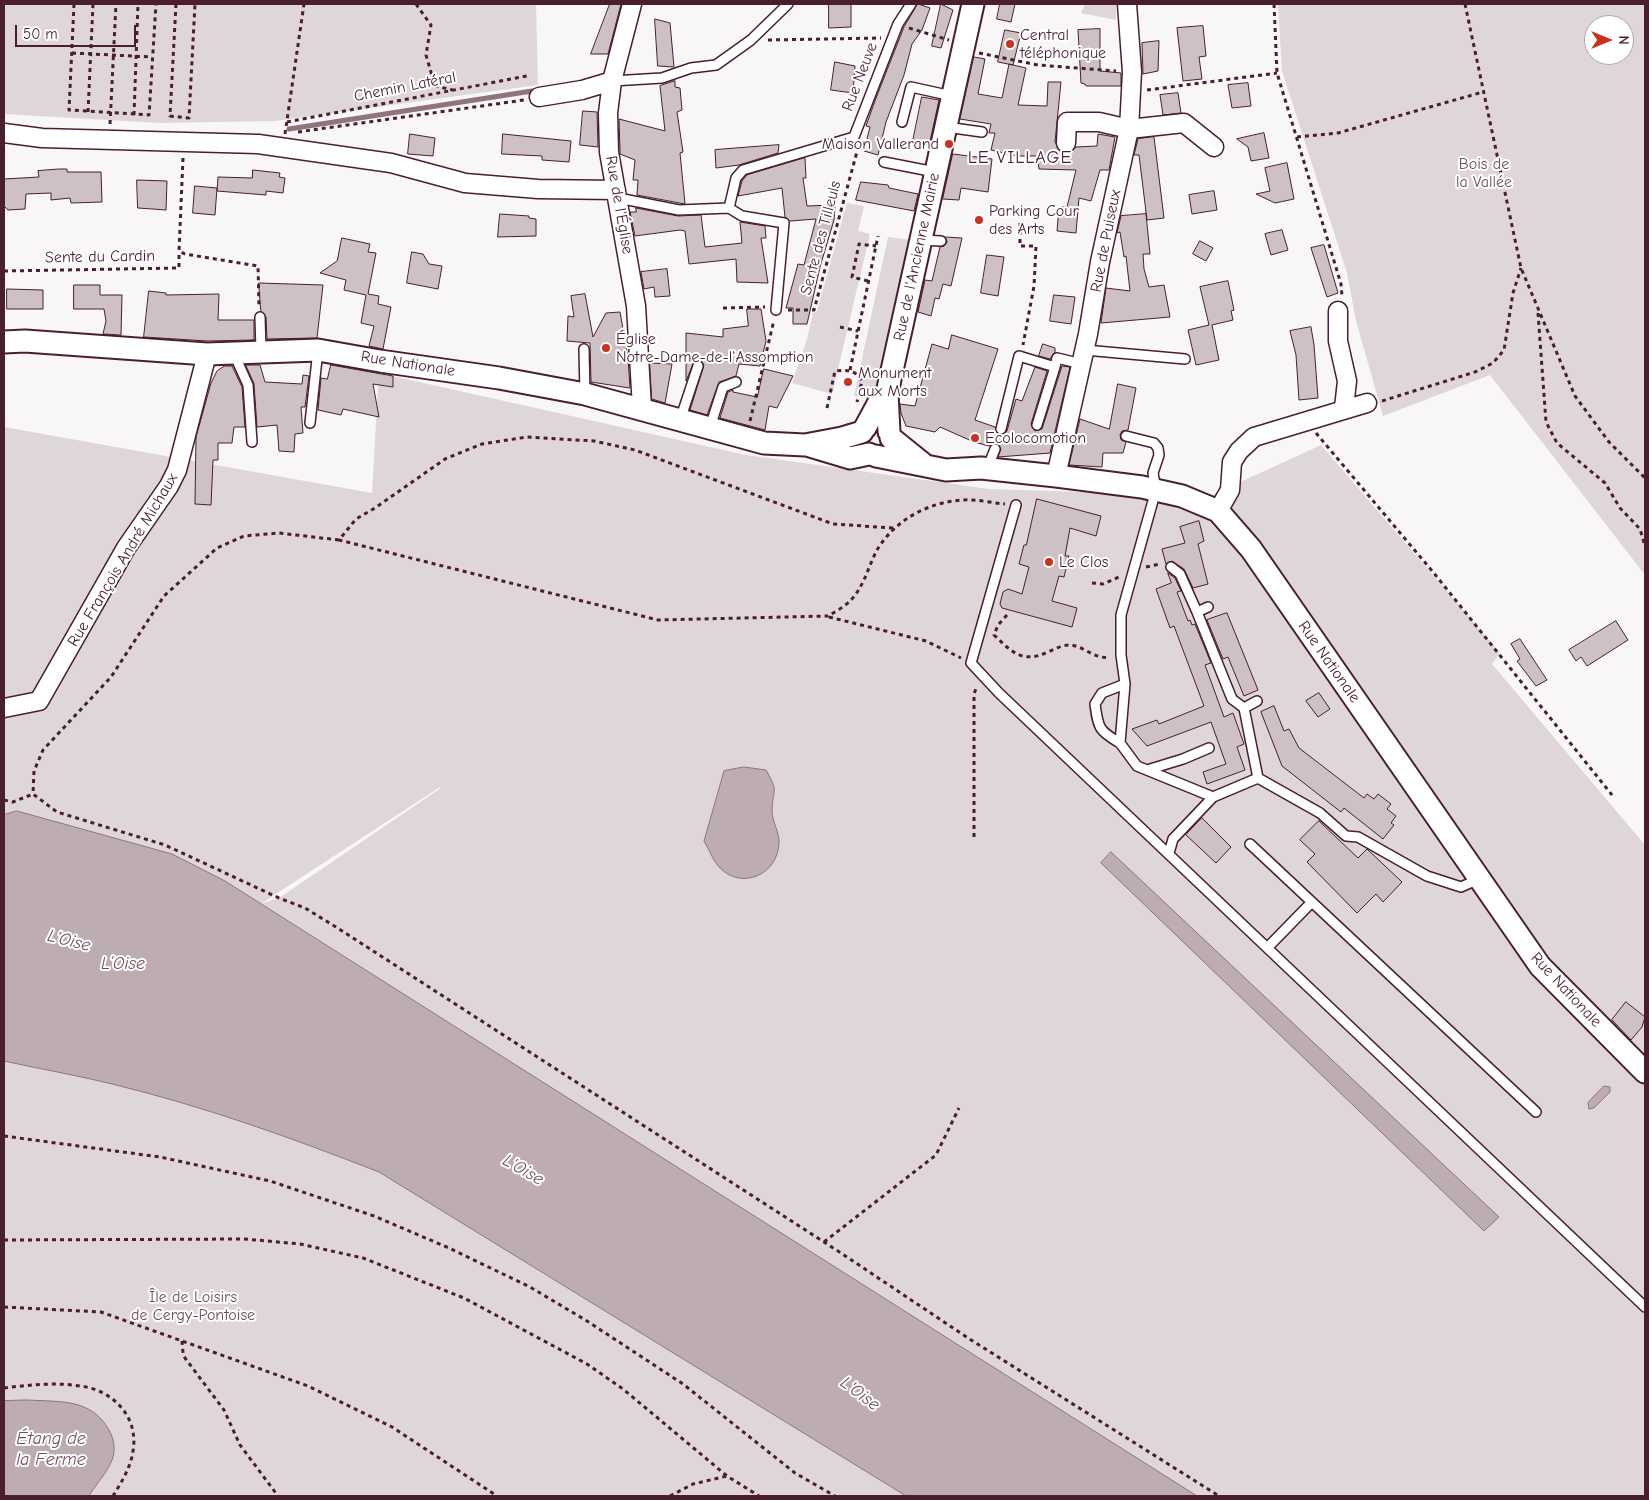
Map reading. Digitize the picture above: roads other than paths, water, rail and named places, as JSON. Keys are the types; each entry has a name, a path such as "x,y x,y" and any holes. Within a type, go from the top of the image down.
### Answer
{"street":[{"name":"Rue de l'Église","path":"632,4 612,81 608,113 609,152 636,306 642,408"},
{"name":"Rue de l'Ancienne Mairie","path":"890,435 887,393 925,232 952,96 973,4"},
{"name":"Rue de Puiseux","path":"1056,476 1083,357 1100,262 1129,129 1132,72 1127,4"},
{"path":"540,97 582,90 612,81"},
{"path":"1066,143 1067,122 1099,122 1129,129 1184,123 1214,147"},
{"path":"4,133 42,138 258,144 391,163 466,183 617,194"},
{"path":"1338,311 1338,341 1346,381 1344,408"},
{"name":"Rue Nationale","path":"4,342 25,341 207,354 318,350 499,378 585,394 642,408 764,443 805,445 850,458 872,455 904,463 922,463 946,470 977,465 1156,490 1182,496 1218,511 1251,549 1540,966 1645,1072"},
{"name":"Rue François André Michaux","path":"4,708 39,701 126,548 169,486 177,470 207,354"},
{"name":"Rue de l'Ancienne Mairie","path":"863,430 878,404 887,393"},
{"path":"1218,511 1230,490 1232,462 1239,451 1254,437 1344,408 1367,403"},
{"path":"878,424 890,435 887,450 872,455 860,445 863,430 878,424"},
{"name":"Rue Nationale","path":"805,445 842,438 863,430"},
{"name":"Rue Nationale","path":"890,435 922,463"}],"lane":[{"path":"612,81 662,78 691,68 716,64 751,40 788,4"},
{"name":"Rue Neuve","path":"728,208 736,178 743,170 854,137 892,38 911,4"},
{"path":"902,122 911,87 952,96"},
{"path":"946,127 982,132"},
{"path":"884,162 936,172"},
{"path":"617,194 679,210 728,208 742,216 784,223 776,309"},
{"path":"260,317 261,353"},
{"path":"584,349 585,394"},
{"path":"310,423 318,350"},
{"path":"234,354 248,385 252,442"},
{"path":"1001,429 1019,356 1055,367"},
{"path":"1037,425 1057,358 1185,359"},
{"path":"680,420 698,366"},
{"path":"710,428 723,387 736,382"},
{"path":"1120,743 1125,684 1121,655 1121,615 1156,490 1153,473 1158,455 1158,448 1154,443 1126,436"},
{"path":"977,465 995,449"},
{"path":"1016,505 971,663 1000,693 1645,1307"},
{"path":"1171,567 1180,574 1232,699 1244,708 1258,778 1320,813 1346,836 1358,837 1427,876 1461,887 1479,879"},
{"path":"1197,612 1208,607"},
{"path":"1125,684 1102,693 1094,704 1097,725 1104,734 1120,743 1137,766 1212,797"},
{"path":"1244,708 1257,701"},
{"path":"1147,770 1183,760 1209,748"},
{"path":"1168,853 1173,839 1212,797 1258,778"},
{"path":"1250,844 1536,1112"},
{"path":"1268,947 1312,902"}],"water":[{"path":"744,767 766,770 773,783 772,814 779,844 777,855 765,871 757,876 738,878 729,875 720,868 704,841 724,771"},
{"name":"L’Oise","path":"17,811 172,854 225,881 1197,1496 906,1496 379,1172 280,1135 180,1102 98,1081 4,1061 4,815"},
{"path":"1111,852 1499,1217 1484,1231 1101,863"},
{"path":"1604,1086 1610,1087 1610,1092 1594,1108 1589,1109 1588,1103"},
{"name":"Étang de la Ferme","path":"4,1401 63,1402 84,1407 102,1420 109,1430 114,1445 113,1456 110,1465 89,1496 4,1496"}],"waterway":[{"path":"289,129 532,91"}],"place":[{"name":"Central téléphonique","path":"1010,44"},
{"name":"Maison Vallerand","path":"949,144"},
{"name":"Parking Cour des Arts","path":"979,220"},
{"name":"Église Notre-Dame-de-l'Assomption","path":"606,348"},
{"name":"Monument aux Morts","path":"848,382"},
{"name":"Ecolocomotion","path":"975,438"},
{"name":"Le Clos","path":"1049,562"}],"district":[{"name":"LE VILLAGE","path":"1020,158"}],"park label":[{"name":"Bois de la Vallée","path":"1484,173"},
{"name":"Île de Loisirs de Cergy-Pontoise","path":"193,1306"}],"water label":[{"name":"L'Oise","path":"69,941"},
{"name":"L'Oise","path":"523,1170"},
{"name":"L'Oise","path":"860,1394"}]}
